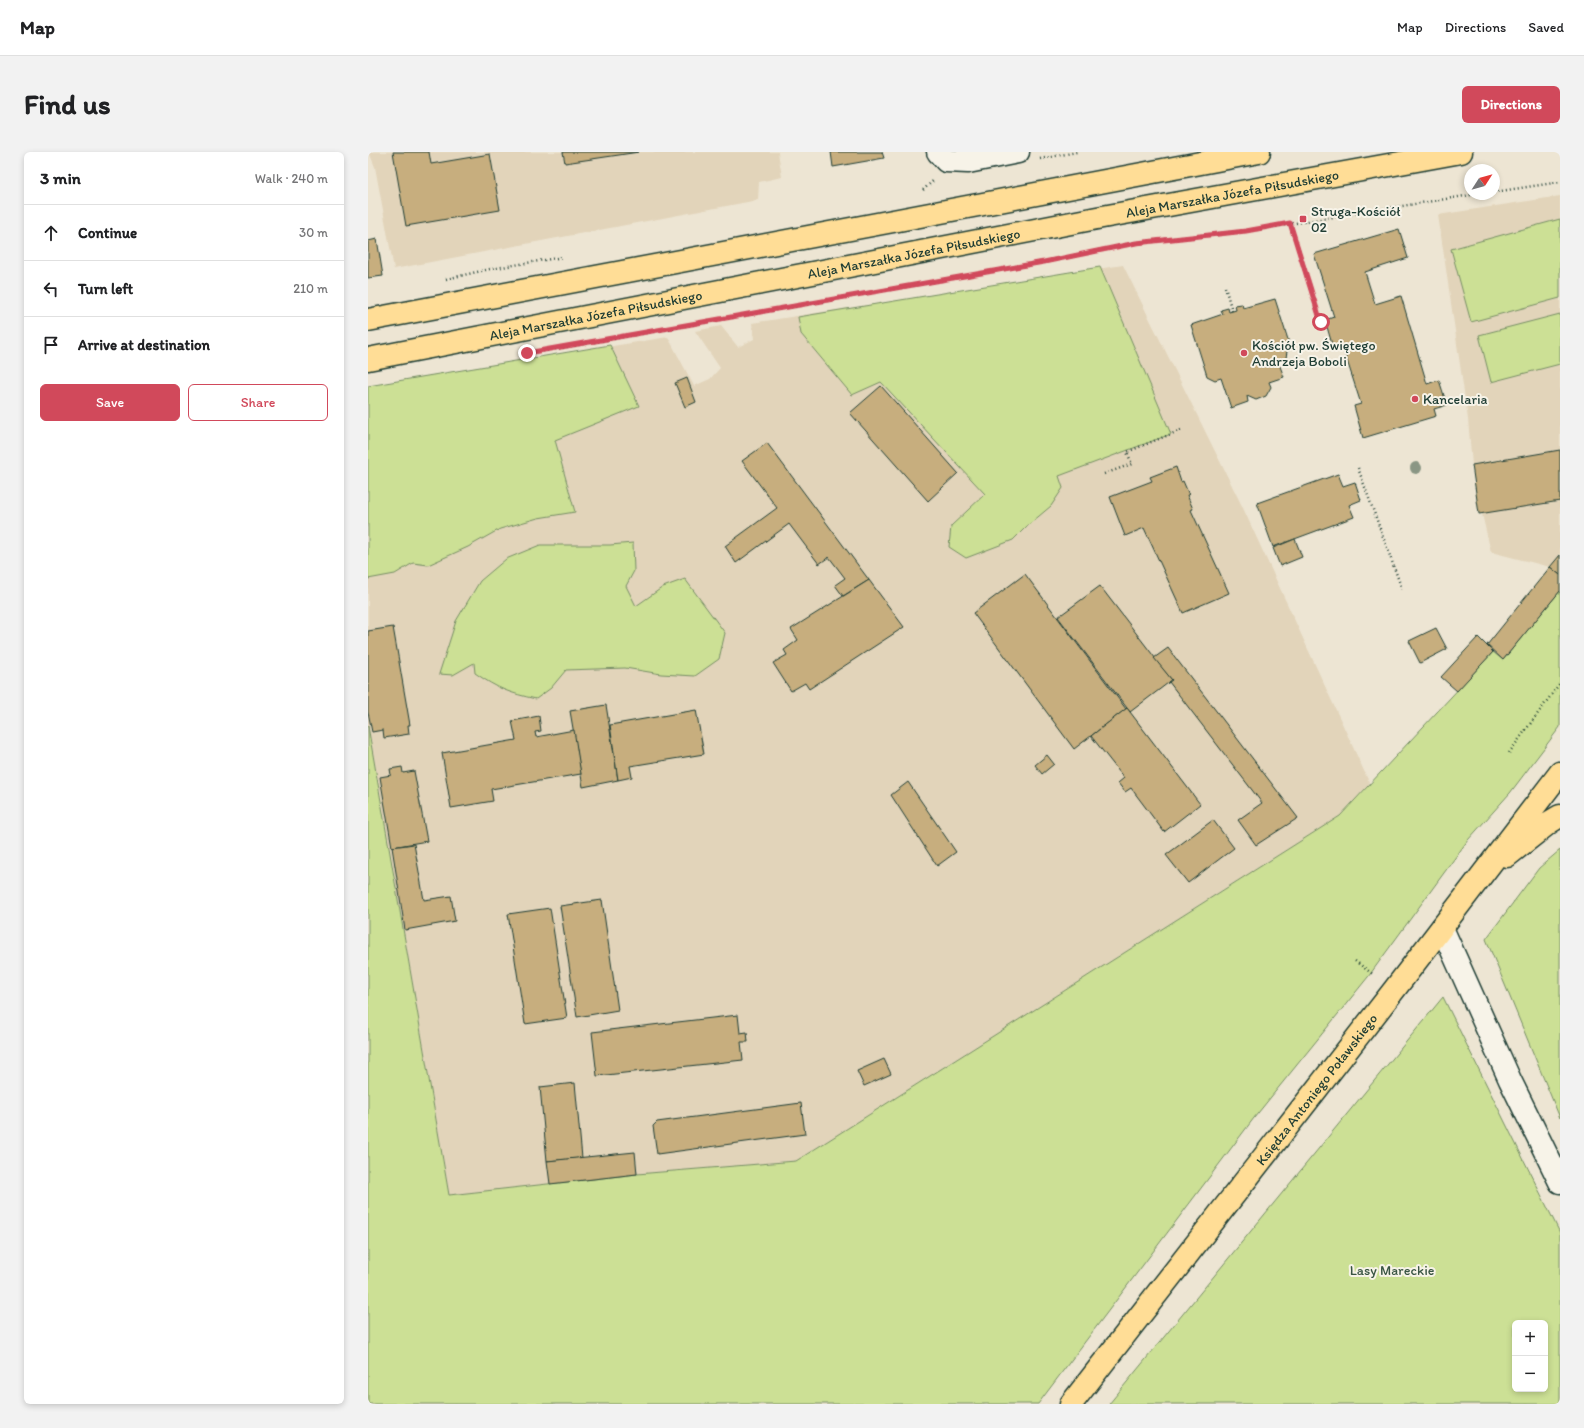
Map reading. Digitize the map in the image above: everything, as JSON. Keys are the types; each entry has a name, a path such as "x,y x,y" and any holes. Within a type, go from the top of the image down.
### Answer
{"main road":[{"path":"368,320 950,212 1259,152"},
{"name":"Aleja Marszałka Józefa Piłsudskiego","path":"368,359 1097,218 1461,152"},
{"name":"Księdza Antoniego Poławskiego","path":"1070,1404 1442,928 1560,773"},
{"path":"1481,876 1550,822 1560,816"}],"street":[{"path":"938,152 946,160 968,162 1018,152"},
{"path":"1442,928 1510,1080 1560,1182"}],"path":[{"path":"1500,191 1560,182"},
{"path":"539,352 1044,262 1142,242 1246,231 1464,196"},
{"path":"1290,223 1321,322 1313,324"},
{"path":"1225,287 1232,311"},
{"path":"1104,474 1132,464 1127,452 1181,430"},
{"path":"1358,468 1403,592"},
{"path":"1509,753 1560,683"},
{"path":"1355,961 1374,975"}],"shaded area":[{"path":"369,152 778,152 782,177 759,182 758,200 394,269 375,167"},
{"path":"1560,196 1560,575 1550,567 1491,552 1482,514 1479,514 1472,465 1468,419 1438,215"},
{"path":"1123,265 1243,508 1370,784 1340,816 796,1161 637,1174 449,1195 368,726 368,386 668,337 694,386 710,379 720,368 695,331 721,326 738,347 754,339 752,323"}],"green space":[{"path":"1560,219 1560,298 1471,322 1451,249"},
{"path":"1100,267 1171,434 1059,476 1063,488 1051,506 1013,540 966,558 949,547 951,526 985,494 881,382 852,395 801,334 798,317"},
{"path":"1560,314 1560,364 1491,382 1479,335"},
{"path":"610,345 639,406 555,440 575,512 538,518 500,529 468,547 428,565 413,563 395,574 368,579 368,386"},
{"path":"633,543 634,571 626,586 636,606 663,587 685,579 725,633 719,659 695,676 661,674 625,668 566,670 551,688 536,699 518,695 490,683 475,673 474,663 453,675 439,674 456,621 480,581 506,559 540,545 610,545"},
{"path":"1560,591 1560,727 1510,793 1468,840 1368,977 1254,1118 1038,1404 368,1404 368,726 449,1195 637,1174 796,1161 1340,816 1493,652 1503,660"},
{"path":"1560,850 1560,1118 1486,939 1539,868"},
{"name":"Lasy Mareckie","path":"1443,997 1560,1233 1560,1404 1109,1404"}],"building":[{"path":"393,152 429,152 431,164 490,154 500,210 406,226"},
{"path":"563,152 639,152 565,163"},
{"path":"831,152 882,152 884,158 833,167"},
{"path":"1399,229 1408,258 1365,272 1375,304 1401,296 1427,384 1439,380 1447,405 1434,409 1436,416 1363,438 1354,406 1361,404 1343,348 1334,351 1325,320 1334,317 1314,254"},
{"path":"377,239 383,276 368,278 368,241"},
{"name":"Kościół pw. Świętego Andrzeja Boboli","path":"1275,299 1291,349 1287,351 1286,358 1278,361 1284,377 1269,382 1271,387 1266,396 1256,400 1247,396 1248,402 1231,408 1221,378 1215,380 1207,376 1191,325 1223,314 1221,310 1228,308 1229,312 1236,310 1235,305 1242,304 1243,308"},
{"path":"687,378 696,402 685,407 675,383"},
{"path":"881,386 958,473 928,501 850,413"},
{"path":"767,443 869,580 843,596 835,585 845,578 829,557 819,564 789,524 736,563 725,546 777,508 742,461"},
{"path":"1560,450 1560,501 1479,514 1472,465"},
{"path":"1176,467 1181,482 1183,481 1189,495 1187,495 1193,509 1191,510 1229,593 1183,613 1144,528 1125,536 1110,497 1152,481 1150,477"},
{"path":"1338,474 1343,486 1355,482 1361,500 1349,505 1354,517 1273,547 1257,503"},
{"path":"1295,539 1302,557 1280,566 1273,548"},
{"path":"1560,555 1560,575 1550,567"},
{"path":"1550,567 1560,575 1560,591 1503,660 1487,645"},
{"path":"1025,574 1126,709 1074,749 973,613"},
{"path":"869,580 904,627 809,689 805,683 791,691 773,663 787,655 784,650 798,640 791,629"},
{"path":"1100,586 1172,680 1130,712 1058,617"},
{"path":"393,627 410,725 408,725 409,734 384,738 383,730 372,732 368,712 368,631"},
{"path":"1436,628 1447,649 1420,663 1409,641"},
{"path":"1478,637 1493,652 1457,691 1441,677"},
{"path":"1168,648 1298,818 1256,845 1238,820 1262,803 1169,682 1172,680 1154,658"},
{"path":"606,705 618,780 583,787 570,711"},
{"path":"1127,708 1200,804 1164,832 1131,788 1125,792 1118,783 1124,778 1091,736"},
{"path":"696,710 704,754 630,766 632,777 618,780 610,725"},
{"path":"539,716 541,731 535,732 536,737 574,730 581,774 491,789 493,801 451,808 442,753 516,740 512,721"},
{"path":"1047,755 1054,764 1042,774 1035,765"},
{"path":"402,767 403,773 414,771 427,841 392,847 380,777 391,775 390,769"},
{"path":"908,782 956,852 937,866 891,795"},
{"path":"1213,820 1234,848 1188,883 1166,855"},
{"path":"414,844 424,900 451,896 455,921 405,930 392,847"},
{"path":"602,900 618,1010 577,1017 560,906"},
{"path":"550,908 567,1018 525,1024 508,914"},
{"path":"738,1015 740,1033 747,1032 748,1042 741,1042 743,1060 597,1076 592,1032"},
{"path":"884,1059 891,1074 864,1086 857,1071"},
{"path":"575,1083 582,1158 547,1161 540,1087"},
{"path":"801,1103 805,1134 657,1154 653,1126 657,1122"},
{"path":"635,1152 637,1174 550,1184 547,1161"}],"place":[{"name":"Struga-Kościół 02","path":"1303,219"},
{"name":"Kościół pw. Świętego Andrzeja Boboli","path":"1244,353"},
{"name":"Kancelaria","path":"1415,399"}],"route":[{"path":"527,353 564,348 1044,262 1136,243 1160,239 1246,231 1290,223 1321,322"}]}
